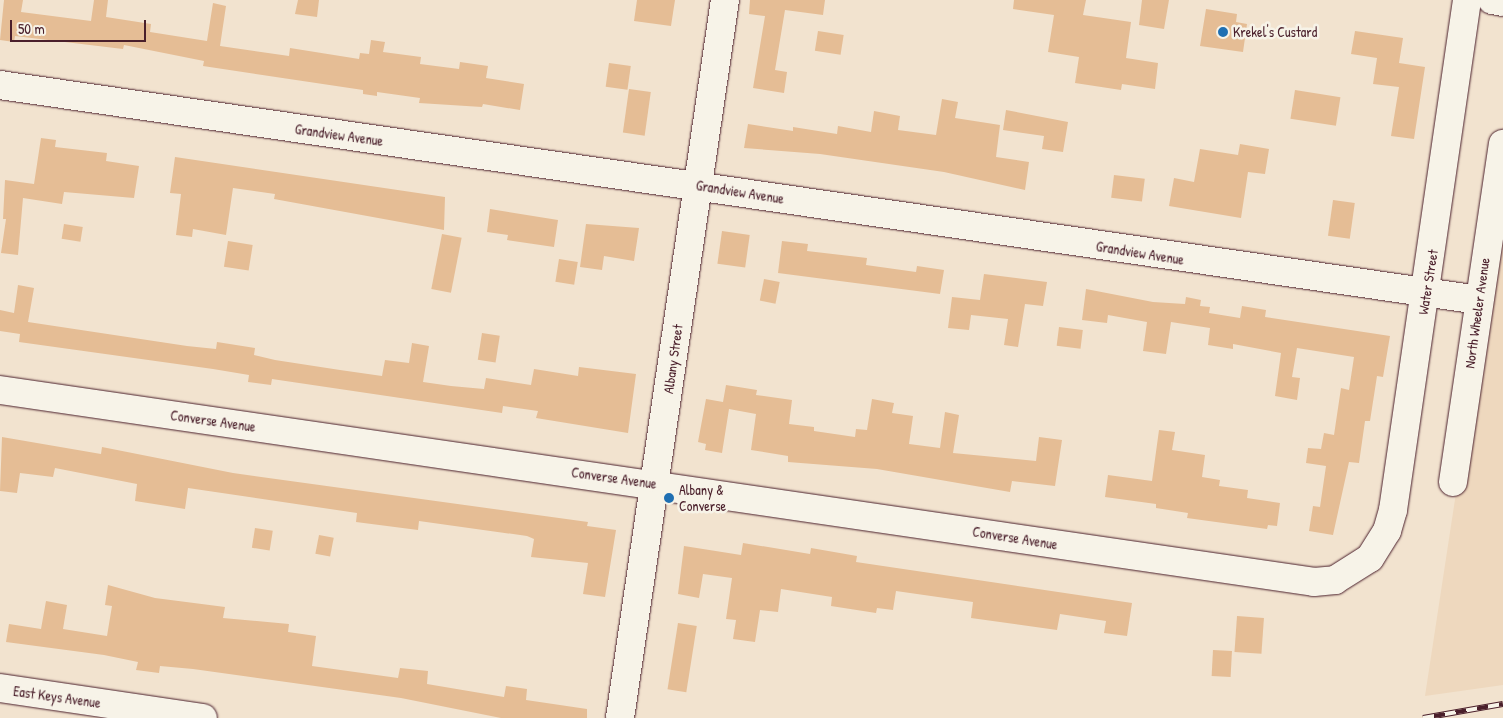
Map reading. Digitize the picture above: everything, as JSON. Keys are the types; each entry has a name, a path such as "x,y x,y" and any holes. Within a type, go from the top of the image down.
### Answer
{"street":[{"name":"Albany Street","path":"620,718 725,0"},
{"name":"Water Street","path":"1370,558 1387,531 1393,510 1427,292 1468,0"},
{"path":"1492,0 1503,2"},
{"name":"Grandview Avenue","path":"0,85 698,186 1205,263 1479,300"},
{"name":"North Wheeler Avenue","path":"1453,482 1503,144"},
{"name":"Converse Avenue","path":"0,390 655,484 1314,582 1350,573 1370,558"},
{"name":"East Keys Avenue","path":"0,688 203,718"}],"shaded area":[{"path":"1503,185 1503,685 1425,696"}],"building":[{"path":"4,0 23,0 21,12 91,21 94,0 108,0 106,17 151,24 150,32 207,41 213,3 226,6 220,46 289,56 290,48 359,59 360,53 369,54 371,40 385,42 383,52 421,57 420,64 459,69 460,62 488,66 486,78 524,84 520,110 483,104 482,107 419,103 420,98 377,92 377,96 363,94 363,90 203,66 204,61 124,45 123,49 15,36 14,42 0,40"},
{"path":"298,0 319,0 317,17 295,14"},
{"path":"637,0 675,0 671,26 634,21"},
{"path":"750,0 825,0 823,15 785,10 775,70 787,72 784,93 753,88 765,16 749,14"},
{"path":"1014,0 1086,0 1083,15 1131,22 1126,58 1158,63 1155,89 1122,84 1121,90 1075,83 1079,57 1048,52 1054,15 1013,9"},
{"path":"1142,0 1169,0 1164,29 1139,25"},
{"path":"1206,9 1237,14 1236,22 1247,24 1243,52 1200,46"},
{"path":"818,31 844,35 841,55 815,51"},
{"path":"1355,31 1403,38 1399,63 1425,67 1414,139 1391,136 1399,87 1373,84 1377,58 1351,54"},
{"path":"609,63 631,66 627,90 606,87"},
{"path":"629,89 651,92 645,136 623,133"},
{"path":"1295,90 1340,97 1336,126 1290,119"},
{"path":"942,99 958,102 955,118 1000,125 996,157 1029,162 1025,190 944,172 820,154 744,148 748,124 793,131 793,127 837,134 838,126 871,132 874,111 900,116 898,130 936,135"},
{"path":"1006,110 1068,122 1063,152 1042,149 1044,136 1003,130"},
{"path":"41,138 56,140 55,147 107,153 106,161 139,166 134,198 64,192 62,204 23,198 18,255 1,253 6,219 3,219 5,180 34,184"},
{"path":"1240,144 1269,149 1265,174 1248,172 1241,218 1169,206 1174,178 1194,182 1200,149 1238,155"},
{"path":"175,157 445,197 444,230 274,199 275,194 233,188 226,235 193,229 192,237 176,235 181,194 170,193"},
{"path":"1114,175 1145,179 1142,202 1111,198"},
{"path":"1333,200 1355,203 1350,239 1328,236"},
{"path":"490,209 558,220 554,247 507,240 508,235 487,232"},
{"path":"64,224 83,227 80,242 62,239"},
{"path":"586,224 639,228 634,261 604,256 602,270 580,267"},
{"path":"722,231 750,235 745,268 717,264"},
{"path":"442,234 462,238 451,293 431,289"},
{"path":"228,241 253,245 249,271 224,267"},
{"path":"782,241 808,244 807,251 867,258 866,265 916,272 917,266 944,270 940,294 778,273"},
{"path":"559,259 578,262 574,285 555,282"},
{"path":"984,274 1047,282 1043,306 1025,304 1018,347 1004,345 1008,319 971,315 969,330 948,328 952,297 980,300"},
{"path":"764,279 780,282 776,304 760,301"},
{"path":"18,285 34,288 28,322 187,346 216,349 217,342 255,348 254,355 275,360 340,370 382,376 385,360 409,363 412,343 429,346 423,382 484,389 486,378 531,385 534,369 578,376 579,367 636,374 628,433 536,418 538,411 503,406 502,413 272,379 271,385 248,382 249,375 19,342 20,334 0,331 0,310 14,313"},
{"path":"1086,289 1153,302 1185,304 1186,297 1201,300 1200,306 1210,307 1209,313 1240,318 1242,306 1266,310 1265,317 1390,336 1383,377 1377,376 1370,421 1365,421 1359,463 1349,462 1333,535 1309,531 1313,506 1320,507 1326,466 1306,463 1308,448 1321,449 1324,433 1334,435 1341,388 1349,390 1354,357 1297,348 1292,377 1300,378 1297,400 1275,396 1281,353 1233,344 1233,349 1208,345 1210,328 1171,322 1166,354 1143,351 1147,322 1108,315 1107,323 1082,320"},
{"path":"1059,327 1083,330 1081,349 1057,346"},
{"path":"482,333 500,336 496,362 478,360"},
{"path":"726,385 757,390 756,395 792,400 789,424 814,427 814,431 855,437 856,429 867,430 872,399 894,403 892,413 913,416 909,444 940,448 945,412 959,415 953,453 1036,461 1039,437 1062,440 1055,486 1012,481 1010,492 877,469 788,462 788,456 751,450 756,414 729,409 722,453 705,450 706,444 698,442 706,399 723,402"},
{"path":"1159,430 1175,432 1172,450 1205,455 1202,477 1220,480 1219,486 1248,490 1247,498 1280,503 1277,526 1268,525 1267,529 1187,518 1188,513 1156,508 1156,504 1105,497 1108,475 1152,481"},
{"path":"2,437 101,454 102,447 233,473 588,522 587,526 616,530 605,597 583,594 588,563 531,557 534,539 527,536 419,521 418,530 356,522 357,513 188,488 185,509 135,501 137,484 55,468 53,477 20,473 17,493 0,491"},
{"path":"255,528 273,531 270,551 252,548"},
{"path":"319,535 334,538 330,557 315,554"},
{"path":"743,543 810,554 811,548 857,556 856,562 1132,603 1127,636 1104,633 1106,621 1060,614 1057,630 971,618 973,602 896,591 893,610 877,608 876,613 831,606 832,597 781,589 778,612 760,610 755,642 733,639 736,620 726,619 732,578 703,574 699,598 678,594 684,546 741,555"},
{"path":"108,585 155,598 225,607 223,618 289,624 288,632 316,636 312,666 398,678 400,668 428,671 427,684 504,697 506,686 527,689 526,700 587,709 587,718 501,718 401,698 193,669 160,666 159,673 136,670 138,662 104,655 6,642 9,624 41,629 46,601 67,605 63,629 107,636 112,606 105,605"},
{"path":"1237,616 1264,618 1261,654 1234,652"},
{"path":"678,623 697,626 686,692 668,689"},
{"path":"1213,650 1232,651 1231,677 1212,676"}],"railway":[{"path":"1423,718 1503,704"}],"place":[{"name":"Krekel's Custard","path":"1223,32"},
{"name":"Albany & Converse","path":"669,498"}]}
